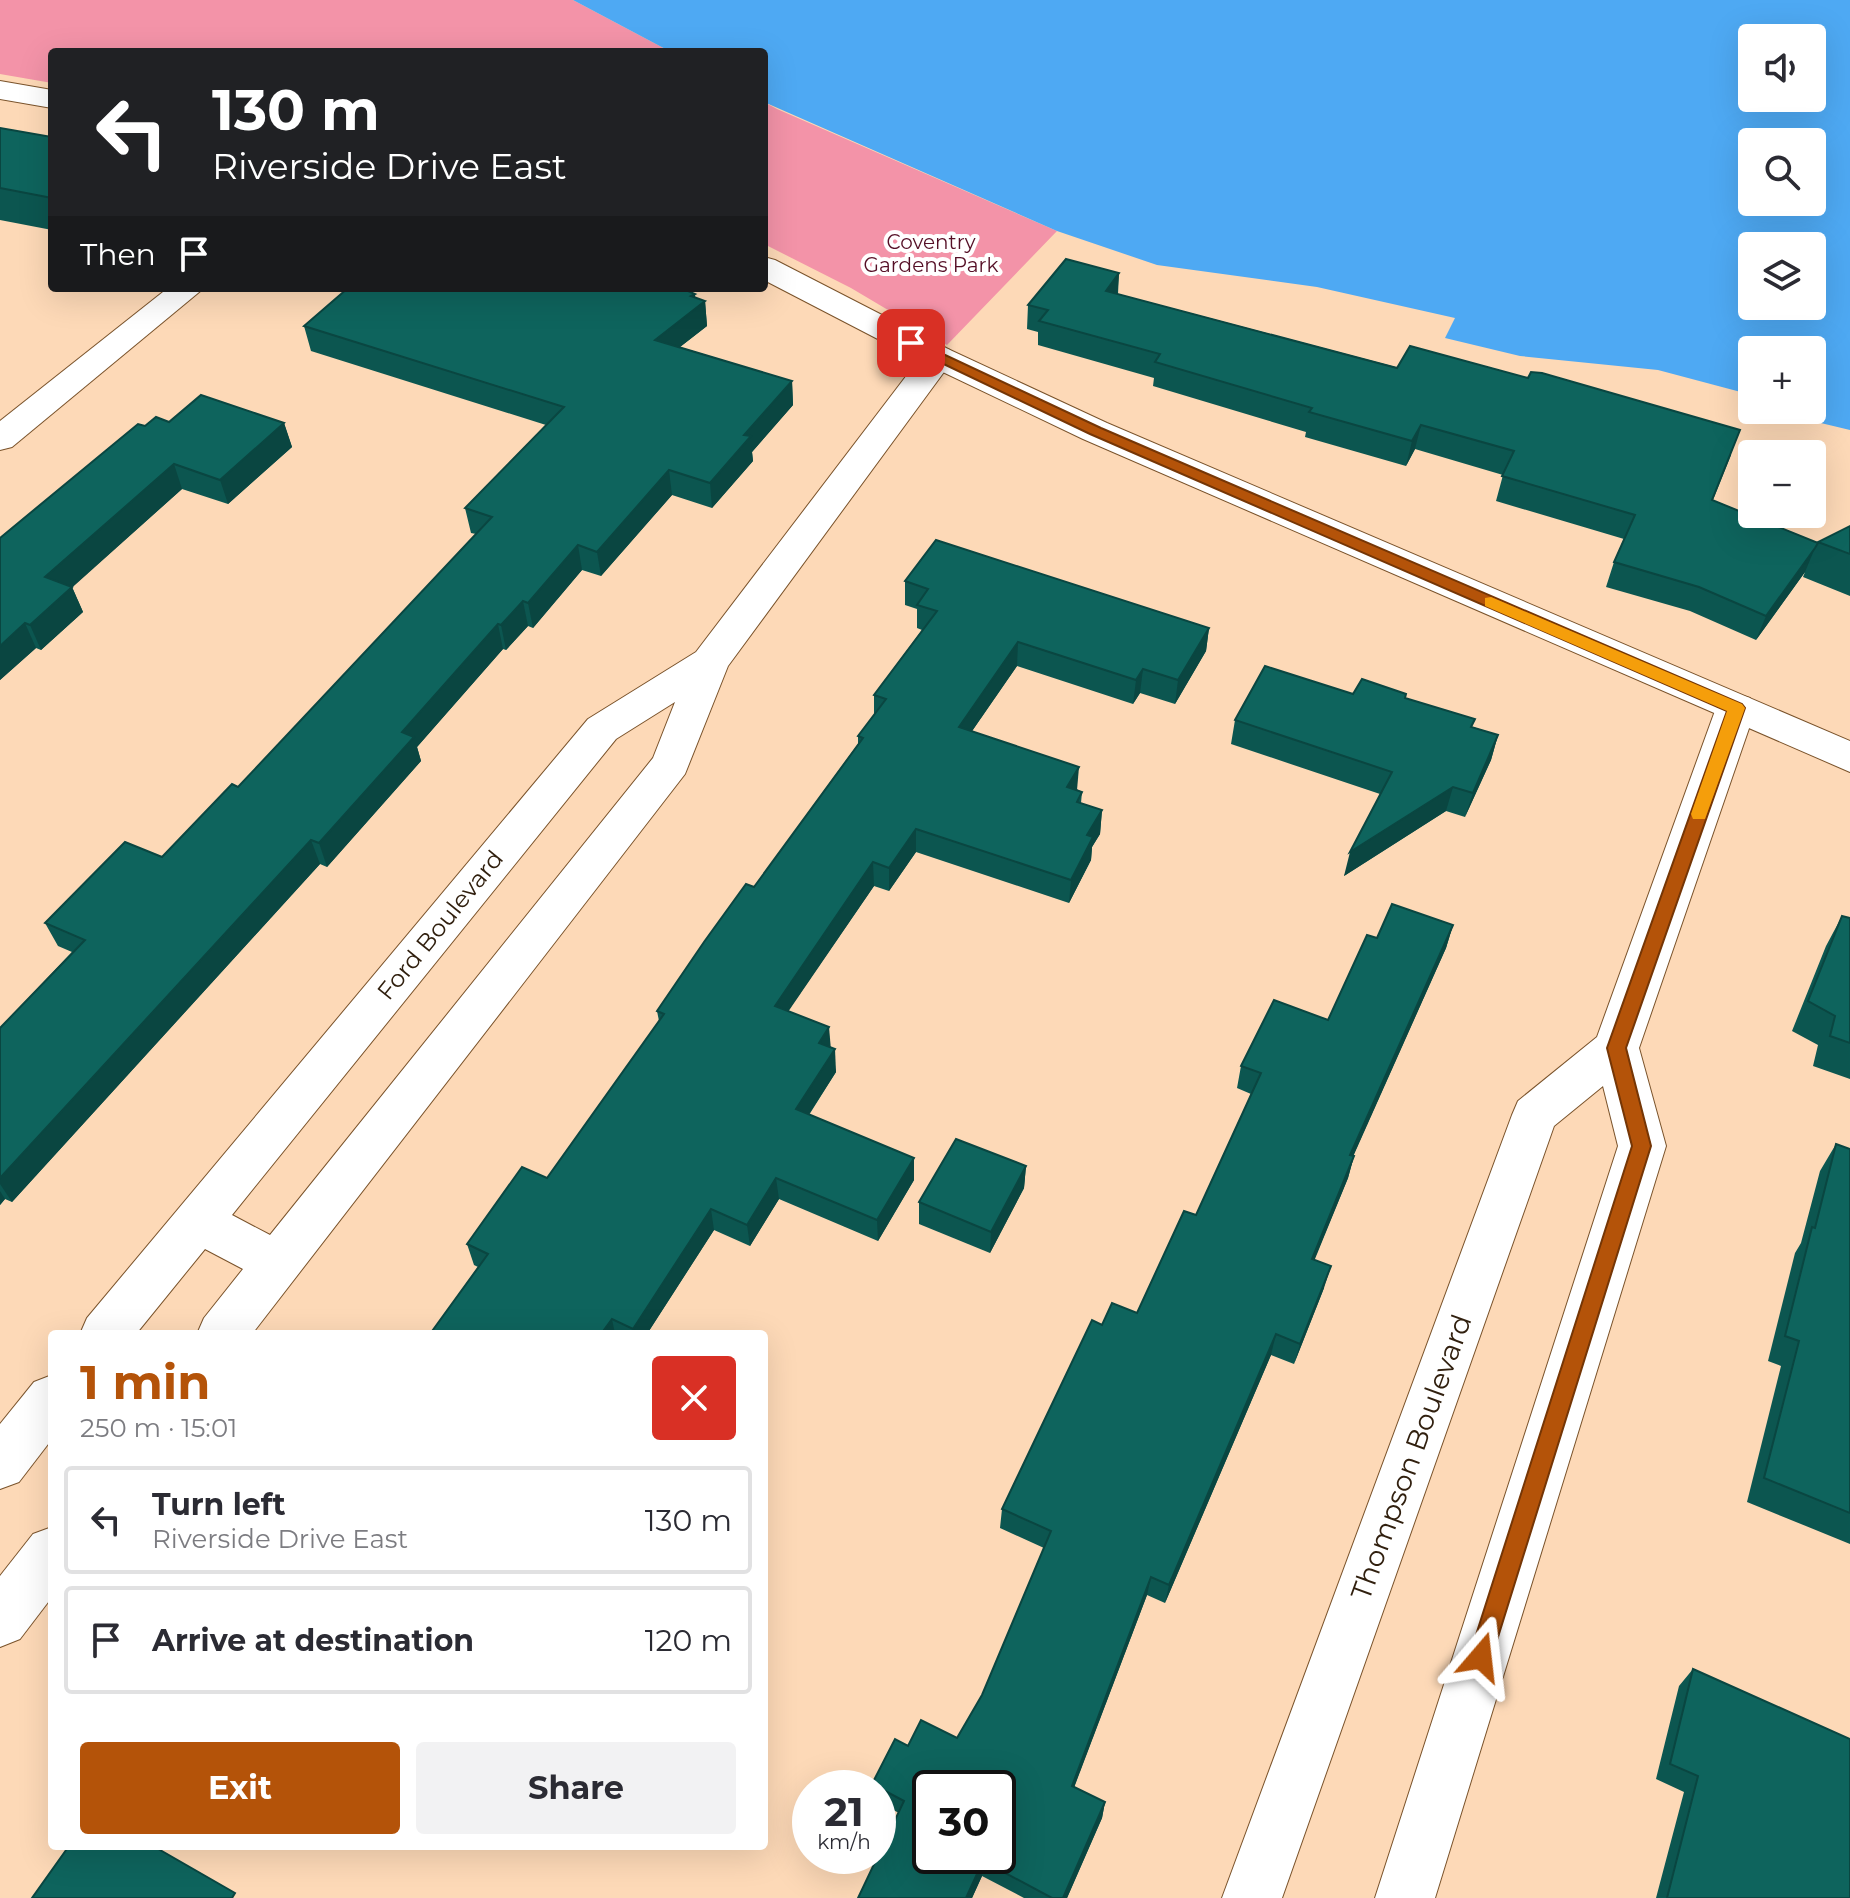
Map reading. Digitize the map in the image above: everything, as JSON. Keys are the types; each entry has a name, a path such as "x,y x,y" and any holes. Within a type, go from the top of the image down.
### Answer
{"street":[{"path":"0,90 48,98"},
{"path":"768,269 938,357 1110,437 1850,757"},
{"path":"0,439 183,292"},
{"name":"Ford Boulevard","path":"225,1330 671,764 710,662 938,357"},
{"name":"Ford Boulevard","path":"108,1330 602,729 710,662"},
{"path":"1405,1898 1642,1146 1616,1048 1736,708"},
{"name":"Thompson Boulevard","path":"1252,1898 1535,1115 1616,1048"},
{"path":"197,1221 277,1263"},
{"path":"0,1464 48,1404"},
{"path":"0,1620 48,1558"}],"green space":[{"path":"0,0 573,0 663,48 48,48 48,82 0,74"},
{"name":"Coventry Gardens Park","path":"768,104 1057,231 947,345 851,288 768,246"}],"water":[{"path":"573,0 1850,0 1850,430 1825,424 1826,336 1738,336 1738,391 1658,370 1520,356 1445,338 1455,318 1317,287 1157,265 1057,231 768,104 768,48 663,48"}],"building":[{"path":"0,128 48,136 48,197 0,188"},
{"path":"1066,259 1119,273 1106,291 1397,368 1410,346 1528,378 1531,372 1542,373 1740,430 1712,500 1738,511 1738,528 1781,528 1818,543 1766,616 1699,587 1614,562 1635,515 1502,476 1514,451 1421,425 1412,441 1309,412 1312,408 1155,362 1160,354 1039,321 1048,310 1028,305"},
{"path":"343,292 690,292 695,294 691,296 705,301 655,340 792,381 744,435 751,436 710,483 669,470 597,552 578,545 528,603 523,601 501,625 498,624 402,732 414,737 319,843 311,840 0,1178 0,1028 85,940 45,923 125,842 162,857 232,784 238,787 492,517 465,508 564,407 304,326"},
{"path":"201,395 284,423 220,480 174,464 45,577 72,587 30,625 25,623 0,646 0,538 138,424 145,426 156,417 169,422"},
{"path":"1850,526 1850,554 1818,542"},
{"path":"936,540 1209,628 1178,680 1143,669 1136,680 1018,642 959,727 1079,767 1067,787 1082,792 1077,802 1102,810 1087,835 1093,837 1071,880 916,829 889,868 873,862 775,1006 829,1027 819,1043 835,1049 796,1109 914,1158 877,1220 776,1178 747,1225 711,1209 633,1329 612,1319 604,1330 433,1330 488,1254 467,1244 522,1167 547,1178 664,1014 657,1011 704,942 746,884 754,887 863,738 858,736 886,699 874,695 937,611 917,605 928,589 905,581"},
{"path":"1265,666 1353,694 1362,679 1406,694 1405,698 1475,719 1471,727 1498,735 1473,793 1453,787 1350,852 1392,772 1235,720"},
{"path":"1392,904 1453,925 1350,1155 1354,1156 1312,1259 1331,1266 1300,1344 1276,1334 1169,1585 1151,1577 1072,1786 1105,1802 1063,1898 1052,1898 1007,1874 1016,1874 1016,1770 912,1770 912,1874 977,1874 966,1898 858,1898 869,1874 896,1874 896,1818 904,1801 896,1797 896,1770 879,1770 895,1739 908,1746 921,1720 957,1738 982,1695 1051,1531 1002,1509 1092,1320 1102,1325 1112,1303 1137,1313 1184,1211 1196,1215 1261,1073 1241,1066 1274,1000 1328,1020 1367,935 1377,938"},
{"path":"1842,916 1850,918 1850,1043 1830,1036 1835,1016 1808,1001"},
{"path":"956,1139 1026,1166 991,1232 919,1202"},
{"path":"1836,1144 1850,1149 1850,1513 1764,1478 1799,1341 1785,1336"},
{"path":"1693,1669 1850,1739 1850,1898 1667,1898 1698,1776 1670,1764"},
{"path":"66,1850 160,1850 235,1893 232,1898 32,1898"}],"slow traffic":[{"path":"1491,602 1736,708 1699,814"}],"route":[{"path":"911,343 1095,431 1736,708 1616,1048 1642,1146 1481,1657"}]}
